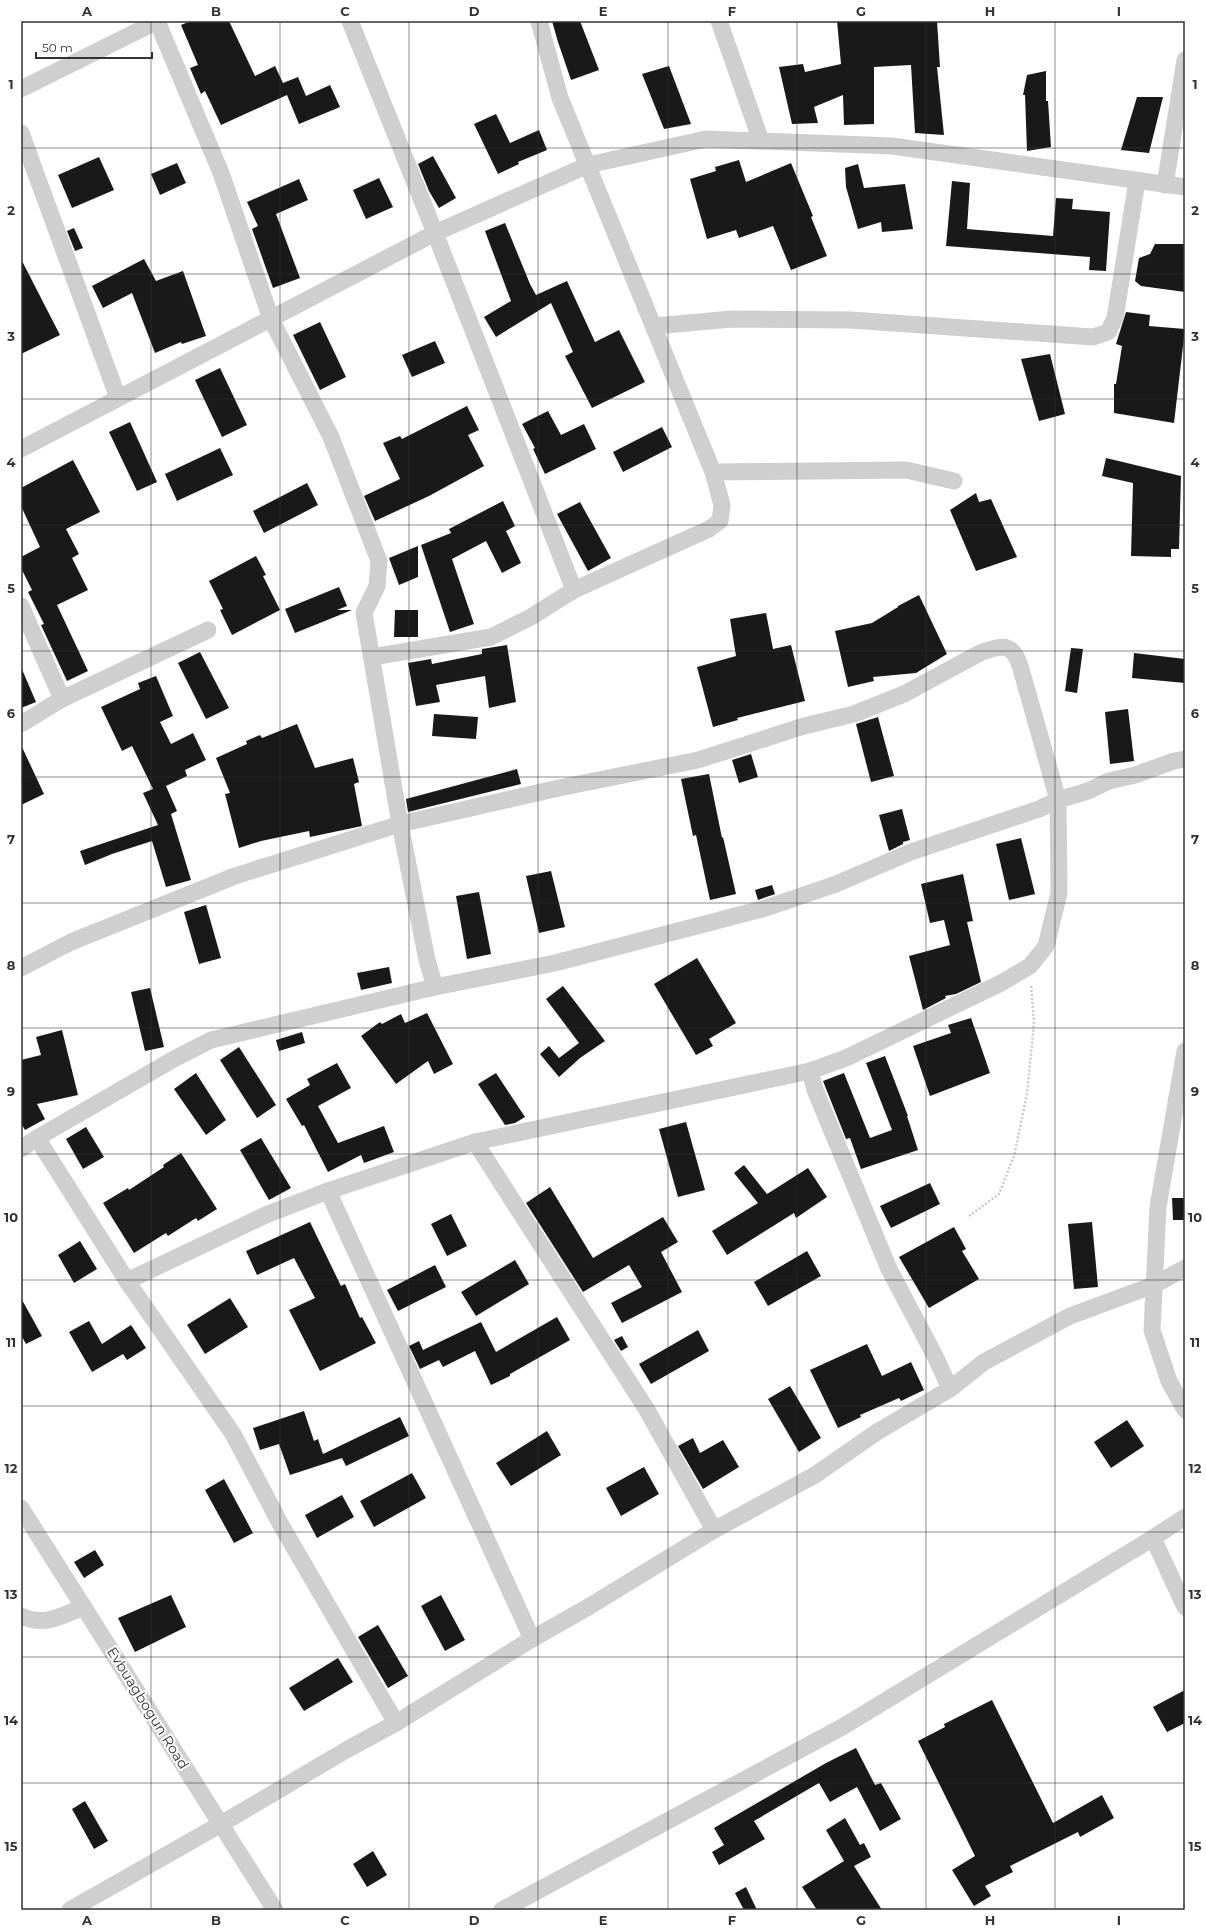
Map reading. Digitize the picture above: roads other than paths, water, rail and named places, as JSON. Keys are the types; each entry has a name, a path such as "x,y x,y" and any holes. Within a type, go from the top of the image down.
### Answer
{"street":[{"path":"21,90 157,21 221,173 271,320 331,437 379,561 377,586 364,613 400,824 427,960 435,987"},
{"path":"350,21 436,233 574,590"},
{"path":"372,657 492,637 531,617 574,590 709,529 720,521 722,505 713,472 560,98 539,21"},
{"path":"719,21 761,141"},
{"path":"1165,185 1185,60"},
{"path":"21,134 118,398"},
{"path":"21,449 436,233 588,165 706,139 761,141 892,146 1185,187"},
{"path":"654,326 732,319 851,320 1093,337 1108,332 1115,318 1137,181"},
{"path":"713,472 906,470 954,481"},
{"path":"21,606 62,699"},
{"path":"21,724 62,699 208,630"},
{"path":"21,968 71,942 236,876 400,824 559,788 698,760 804,726 854,714 876,706 904,694 982,652 1007,647 1016,654 1058,800 1060,893 1046,946 1030,966 1002,983 852,1055 810,1071 475,1142 328,1191 238,1227 128,1281"},
{"path":"21,1149 37,1138 174,1059 212,1040 435,987 555,964 766,908 836,884 911,852 1039,809 1058,800 1088,791 1109,782 1135,775 1174,761 1185,759"},
{"path":"1185,1051 1158,1207 1152,1330 1169,1381 1185,1410"},
{"path":"810,1071 814,1090 889,1268 936,1358 950,1389"},
{"path":"37,1138 128,1281 233,1434 281,1525 396,1723"},
{"path":"475,1142 647,1410 714,1530"},
{"path":"328,1191 532,1638"},
{"path":"70,1910 221,1824 348,1749 396,1723 532,1638 590,1606 714,1530 814,1475 877,1432 950,1389 984,1362 1070,1316 1154,1285 1185,1268"},
{"name":"Evbuagbogun Road","path":"21,1508 275,1910"},
{"path":"502,1910 844,1726 1185,1517"},
{"path":"1153,1538 1185,1607"},
{"path":"21,1616 46,1622 84,1607"}]}
